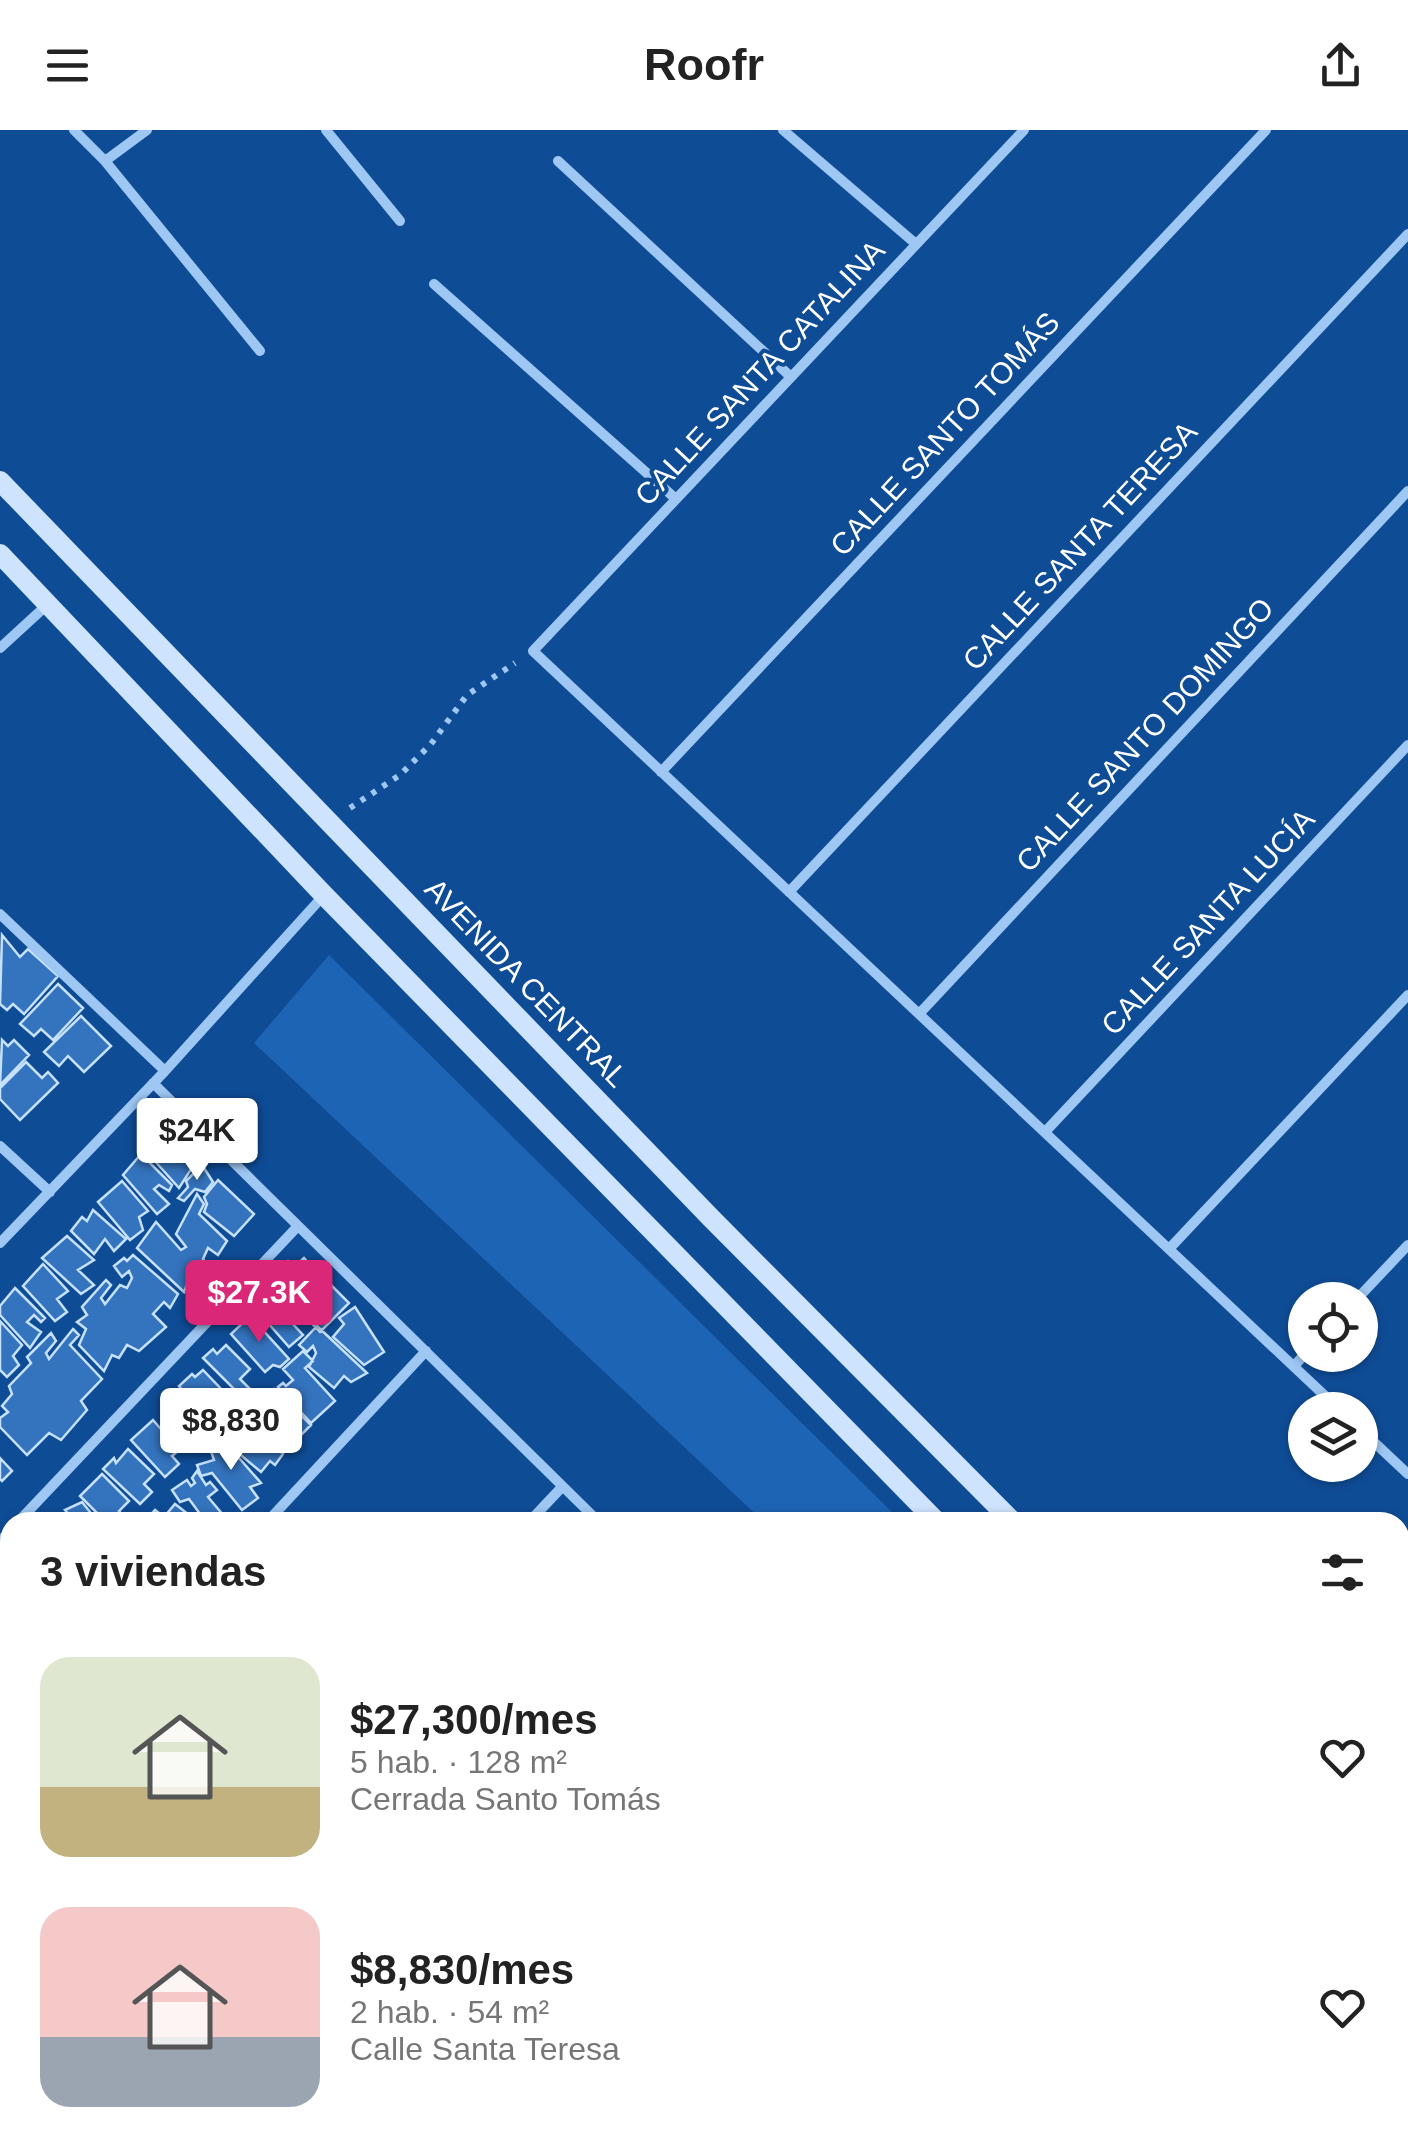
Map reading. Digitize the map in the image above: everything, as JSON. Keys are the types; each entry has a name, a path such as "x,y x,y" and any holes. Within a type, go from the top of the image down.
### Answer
{"main road":[{"name":"AVENIDA CENTRAL","path":"0,481 698,1204 1003,1512"},
{"path":"0,554 324,895 926,1512"}],"street":[{"path":"74,130 106,162 260,351"},
{"path":"106,162 147,130"},
{"path":"326,130 400,221"},
{"path":"782,130 916,244"},
{"name":"CALLE SANTA CATALINA","path":"533,652 1024,130"},
{"name":"CALLE SANTO TOMÁS","path":"661,772 1266,130"},
{"path":"558,161 791,377"},
{"name":"CALLE SANTA TERESA","path":"790,892 1408,234"},
{"path":"434,284 676,499"},
{"name":"CALLE SANTO DOMINGO","path":"918,1014 1408,491"},
{"path":"0,648 48,604"},
{"path":"533,652 1288,1360"},
{"name":"CALLE SANTA LUCÍA","path":"1045,1132 1408,745"},
{"path":"0,1244 154,1083 324,895"},
{"path":"0,914 165,1071"},
{"path":"1169,1249 1408,995"},
{"path":"154,1083 588,1512"},
{"path":"0,1146 50,1192"},
{"path":"27,1512 298,1226"},
{"path":"1373,1282 1408,1246"},
{"path":"276,1512 426,1350"},
{"path":"1300,1372 1321,1392"},
{"path":"1378,1445 1408,1474"},
{"path":"538,1512 562,1487"}],"path":[{"path":"328,821 400,775 431,744 467,695 533,652"}],"shaded area":[{"path":"329,955 892,1512 753,1512 254,1043"}],"building":[{"path":"2,935 20,957 28,949 58,976 24,1014 13,1004 7,1010 0,1004"},
{"path":"58,984 83,1008 53,1040 41,1029 34,1036 20,1024"},
{"path":"81,1016 111,1046 84,1072 68,1056 59,1066 44,1052"},
{"path":"2,1040 8,1046 14,1040 29,1055 0,1085"},
{"path":"26,1062 42,1078 48,1072 58,1083 20,1120 0,1099 0,1088"},
{"path":"165,1128 197,1160 179,1188 145,1150"},
{"path":"141,1154 172,1185 169,1191 159,1185 154,1189 169,1204 157,1214 123,1175"},
{"path":"202,1165 213,1182 205,1192 195,1189 184,1201 178,1198 188,1187 186,1181"},
{"path":"218,1180 254,1214 234,1236 204,1212 204,1197"},
{"path":"122,1181 148,1211 139,1217 143,1230 130,1240 98,1202"},
{"path":"197,1194 204,1204 199,1214 227,1241 218,1255 208,1248 203,1259 213,1272 200,1290 189,1280 184,1292 137,1248 156,1222 181,1250 186,1247 176,1234"},
{"path":"93,1210 126,1239 114,1251 105,1239 94,1254 71,1231 82,1217 87,1221"},
{"path":"67,1236 94,1260 78,1270 94,1285 81,1294 42,1258"},
{"path":"133,1255 178,1294 170,1308 164,1302 153,1314 166,1327 139,1351 127,1345 119,1358 112,1355 104,1371 79,1345 86,1329 77,1322 87,1315 82,1307 106,1280 111,1285 101,1298 105,1304 120,1285 127,1288 132,1278 129,1271 122,1277 114,1266"},
{"path":"304,1258 326,1288 332,1286 349,1303 320,1332 269,1279 288,1261 294,1267"},
{"path":"43,1264 68,1291 57,1299 67,1312 55,1321 23,1286"},
{"path":"277,1285 302,1314 292,1323 303,1335 289,1347 253,1306"},
{"path":"15,1288 45,1318 41,1322 34,1315 27,1322 41,1332 30,1348 0,1315 0,1306"},
{"path":"355,1307 384,1352 364,1365 333,1337 344,1324 339,1318"},
{"path":"250,1316 289,1359 280,1367 273,1365 265,1372 231,1334"},
{"path":"0,1321 22,1345 13,1356 19,1365 7,1377 0,1370"},
{"path":"317,1326 367,1373 351,1382 344,1376 334,1388 309,1367 316,1353 313,1346 307,1352 299,1345"},
{"path":"73,1329 79,1335 70,1345 102,1379 81,1401 87,1410 61,1440 49,1433 27,1455 0,1427 0,1418 8,1412 2,1406 12,1394 9,1386 31,1363 27,1357 51,1333 56,1341 46,1353 49,1359"},
{"path":"226,1345 250,1369 240,1379 250,1389 242,1397 203,1358 213,1349 217,1354"},
{"path":"303,1351 313,1361 305,1368 335,1401 311,1423 278,1387 293,1380 283,1369"},
{"path":"203,1370 226,1394 218,1402 228,1414 214,1426 179,1386"},
{"path":"274,1389 311,1425 299,1437 293,1432 287,1446 260,1420 269,1411 265,1398"},
{"path":"180,1393 201,1420 191,1428 201,1441 189,1451 162,1419"},
{"path":"249,1408 263,1436 283,1454 275,1465 270,1461 261,1472 229,1445 240,1432 232,1426"},
{"path":"153,1420 179,1450 172,1456 179,1464 165,1477 131,1440"},
{"path":"230,1435 229,1445 223,1450 226,1455 233,1451 261,1483 250,1487 258,1498 242,1510 212,1473 201,1476 197,1465 214,1460 208,1442"},
{"path":"128,1449 154,1474 144,1484 152,1492 140,1504 103,1469 114,1458 116,1463"},
{"path":"0,1458 12,1471 2,1481 0,1479"},
{"path":"197,1471 206,1485 210,1482 217,1490 208,1497 221,1512 199,1512 189,1499 180,1502 172,1490 187,1480 191,1486 195,1483 192,1478"},
{"path":"102,1474 129,1501 120,1512 96,1512 80,1496"},
{"path":"82,1502 90,1512 67,1512"},
{"path":"175,1504 185,1512 168,1512"}]}
